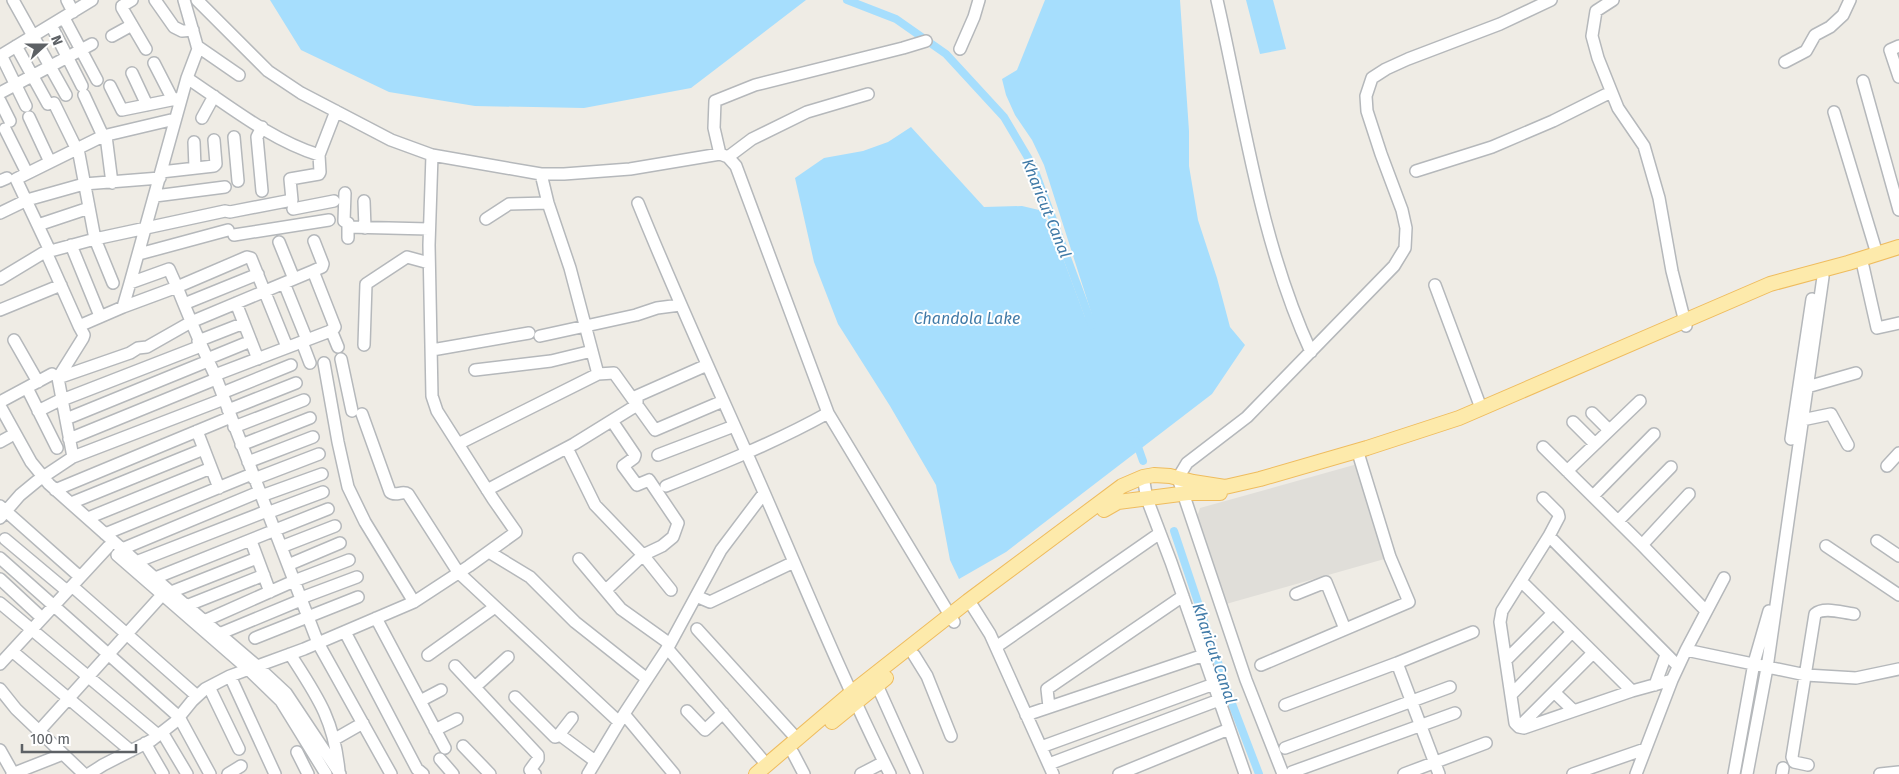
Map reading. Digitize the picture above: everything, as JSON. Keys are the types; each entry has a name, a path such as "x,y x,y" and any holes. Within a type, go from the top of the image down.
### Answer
{"main road":[{"path":"767,769 797,739 853,698 1056,535 1122,486 1143,477 1154,475 1226,487 1377,445 1459,418 1665,330 1772,289 1899,248"},
{"path":"1818,274 1863,266 1899,256"},
{"path":"756,774 793,753 853,698 877,685 914,655 952,619 973,607 1094,516 1118,502 1183,494 1227,492 1359,456 1461,423 1684,323"}],"street":[{"path":"13,0 66,95"},
{"path":"67,0 68,15 81,50 97,80"},
{"path":"26,106 1,52 16,46 92,0"},
{"path":"132,0 122,7 146,49"},
{"path":"156,0 174,28 182,31 193,30"},
{"path":"123,306 175,120 177,99 198,49 184,0"},
{"path":"197,0 268,71 302,93 391,140 432,154 541,174 630,170 724,155 807,112 868,94"},
{"path":"960,49 979,0"},
{"path":"1216,0 1246,139 1268,228 1294,315 1311,352"},
{"path":"1455,713 1288,773 1246,680 1178,478 1186,463 1247,417 1394,266 1405,248 1406,228 1402,210 1381,154 1368,111 1366,96 1372,78 1386,68 1500,24 1551,0"},
{"path":"1614,0 1596,11 1592,36 1598,58 1618,108 1644,146 1660,198 1672,271 1684,323"},
{"path":"1785,62 1806,51 1815,35 1830,27 1843,15 1850,0"},
{"path":"51,25 104,136 112,183"},
{"path":"112,36 132,25"},
{"path":"926,41 755,85 715,101 714,128 724,155 736,166 828,413 952,619"},
{"path":"0,92 92,44"},
{"path":"16,46 32,75 51,103 76,150 95,239 113,282"},
{"path":"197,46 239,75"},
{"path":"1899,46 1890,50 1899,77"},
{"path":"154,63 177,99"},
{"path":"132,73 147,105"},
{"path":"187,78 297,148 319,155"},
{"path":"1863,81 1899,210"},
{"path":"110,86 122,110 177,99"},
{"path":"1416,171 1492,147 1553,121 1611,92"},
{"path":"202,118 214,96"},
{"path":"0,101 27,173"},
{"path":"296,224 290,179 319,174 319,155 336,110"},
{"path":"1834,112 1877,254"},
{"path":"29,117 50,162"},
{"path":"73,457 66,418 55,376 84,335 61,284 38,225 16,179 104,136 175,120"},
{"path":"262,127 257,137 262,191"},
{"path":"234,138 238,181"},
{"path":"0,212 27,200 84,184 112,183 215,166 214,140"},
{"path":"194,142 196,168"},
{"path":"89,774 160,734 179,717 197,696 209,687 230,676 318,643 414,602 490,552 516,532 458,444 438,411 432,396 429,229 432,154"},
{"path":"237,164 259,161"},
{"path":"541,174 548,203 570,268 598,374"},
{"path":"155,196 225,187"},
{"path":"345,193 344,221 348,223 348,233 365,228 429,229"},
{"path":"0,279 48,251 146,227 293,204 334,201"},
{"path":"364,201 365,228"},
{"path":"486,219 509,204 548,203"},
{"path":"638,203 680,305 853,698 890,774"},
{"path":"38,225 89,208"},
{"path":"139,254 231,232 329,220"},
{"path":"0,402 38,382 130,353 138,348 147,347 191,322 322,267 323,264 314,241"},
{"path":"279,242 310,363"},
{"path":"71,245 100,316"},
{"path":"79,326 123,306 177,288 247,257 251,258 287,347"},
{"path":"364,345 366,284 407,257 429,263"},
{"path":"1863,266 1877,328 1899,323"},
{"path":"130,283 169,269 216,377 318,643 391,774"},
{"path":"69,439 258,358 334,328 335,325 313,271"},
{"path":"184,304 258,274"},
{"path":"1747,774 1768,668 1807,387 1818,274"},
{"path":"1734,774 1754,664 1769,611 1790,445 1818,274"},
{"path":"0,310 61,284"},
{"path":"1435,286 1481,408"},
{"path":"236,303 258,358"},
{"path":"432,350 535,335 636,315 657,308 680,305"},
{"path":"38,411 244,323"},
{"path":"331,330 338,347"},
{"path":"14,340 38,382"},
{"path":"66,418 251,341"},
{"path":"475,370 551,361 592,351"},
{"path":"341,359 349,397 390,492 396,494 404,492 408,494 458,572 495,607 622,718 674,774"},
{"path":"324,363 342,465 348,487 365,522 414,602"},
{"path":"55,490 197,431 291,365"},
{"path":"637,405 637,396 707,365"},
{"path":"458,444 598,374 614,373 655,430 723,401"},
{"path":"1807,387 1856,373"},
{"path":"197,696 73,585 2,512 40,478 73,457 228,409 296,383"},
{"path":"27,388 57,448"},
{"path":"331,399 349,397"},
{"path":"228,409 304,400"},
{"path":"1567,471 1640,401"},
{"path":"487,490 567,448 637,405"},
{"path":"0,406 40,478 42,488 108,547 252,668 286,693 340,773"},
{"path":"666,486 747,454 796,431 828,413"},
{"path":"1592,413 1609,430"},
{"path":"1802,420 1831,414 1848,445"},
{"path":"241,445 310,418"},
{"path":"606,590 643,555 662,546 673,538 678,523 649,480 637,485 623,466 634,458 635,455 612,420"},
{"path":"0,422 4,439 26,467 106,534 155,578 166,594 186,606 218,634 252,668 281,701 326,774"},
{"path":"1574,422 1595,444"},
{"path":"658,455 734,426"},
{"path":"197,431 219,488"},
{"path":"1592,496 1654,434"},
{"path":"248,462 313,437"},
{"path":"1543,447 1706,611"},
{"path":"567,448 595,505 643,555 671,590"},
{"path":"71,503 204,449"},
{"path":"1888,466 1899,453"},
{"path":"106,534 219,488 319,454"},
{"path":"1261,665 1409,602 1390,557 1359,456"},
{"path":"1618,521 1671,467"},
{"path":"88,518 211,468"},
{"path":"122,549 260,494 322,474"},
{"path":"1143,477 1147,499 1245,774"},
{"path":"136,562 323,492"},
{"path":"588,774 669,646 721,550 764,493"},
{"path":"1642,545 1689,494"},
{"path":"1543,498 1558,513 1559,517 1502,612 1500,622 1515,723 1519,727 1524,728 1632,691 1672,680"},
{"path":"155,578 328,509"},
{"path":"281,547 335,526"},
{"path":"996,647 1160,533"},
{"path":"1549,536 1678,666"},
{"path":"2,540 73,585"},
{"path":"250,541 270,592"},
{"path":"1877,541 1899,556"},
{"path":"288,565 340,543"},
{"path":"1826,546 1899,595"},
{"path":"0,664 108,547"},
{"path":"490,552 530,577 575,622 647,678"},
{"path":"0,558 179,717 210,774"},
{"path":"39,731 127,632 166,594 257,558"},
{"path":"579,559 621,609 669,646 767,769"},
{"path":"204,622 294,581 349,560"},
{"path":"696,596 710,602 794,562"},
{"path":"186,606 264,575"},
{"path":"218,634 357,577"},
{"path":"1636,774 1678,666 1724,578"},
{"path":"0,580 42,618"},
{"path":"1521,581 1632,691"},
{"path":"1296,594 1326,582 1344,629"},
{"path":"1049,707 1047,689 1183,596"},
{"path":"255,638 358,597"},
{"path":"0,603 31,631 160,734 187,774"},
{"path":"428,655 495,607"},
{"path":"973,607 996,647 1051,769 1219,700"},
{"path":"1808,765 1794,762 1792,757 1815,614 1819,610 1824,610 1854,614"},
{"path":"1506,660 1553,613"},
{"path":"376,618 435,730 442,753 453,774"},
{"path":"697,629 797,739"},
{"path":"345,632 417,768 423,774"},
{"path":"1285,705 1397,663 1472,632"},
{"path":"1511,695 1572,632"},
{"path":"0,646 68,698 131,751"},
{"path":"1686,650 1806,675 1856,678 1899,669"},
{"path":"1519,727 1593,652"},
{"path":"290,654 328,716 335,739 340,773"},
{"path":"1655,685 1666,654"},
{"path":"914,655 927,676 952,736"},
{"path":"1026,715 1204,656"},
{"path":"474,687 508,657"},
{"path":"1397,663 1439,774"},
{"path":"455,666 538,755 538,759 530,770 535,774"},
{"path":"230,676 275,774"},
{"path":"1041,748 1214,684"},
{"path":"877,685 917,774"},
{"path":"209,687 239,749"},
{"path":"1285,748 1450,687"},
{"path":"0,690 84,774"},
{"path":"420,701 441,690"},
{"path":"1554,692 1574,711"},
{"path":"515,697 555,737 560,735 572,718"},
{"path":"0,709 11,703"},
{"path":"686,711 705,730 723,713"},
{"path":"435,730 457,719"},
{"path":"335,739 363,723"},
{"path":"1118,774 1229,729"},
{"path":"560,735 595,761"},
{"path":"145,743 163,774"},
{"path":"1404,774 1486,743"},
{"path":"463,746 484,772"},
{"path":"1573,774 1645,749"},
{"path":"0,750 13,774 64,754"},
{"path":"297,752 308,774"},
{"path":"793,753 804,774"},
{"path":"861,774 884,762"},
{"path":"228,774 241,766"},
{"path":"1880,774 1899,772"}],"shaded area":[{"path":"1361,463 1388,558 1226,604 1197,517 1200,508"}],"water":[{"path":"270,0 806,0 691,88 584,108 475,106 389,92 301,50"},
{"name":"Chandola Lake","path":"1045,0 1180,0 1189,131 1189,166 1198,220 1217,278 1230,327 1245,345 1212,394 1006,552 959,579 950,560 936,485 890,406 838,324 814,262 795,178 824,158 863,151 888,142 911,127 984,207 1022,206 1039,210 1051,226 1085,317 1092,315 1044,165 1032,140 1015,115 1006,95 1002,79 1017,70"},
{"path":"1246,0 1273,0 1286,49 1260,54"}],"waterway":[{"name":"Kharicut Canal","path":"847,0 896,19 946,54 1004,117 1033,166 1092,325"},
{"name":"Kharicut Canal","path":"1136,441 1143,461"},
{"name":"Kharicut Canal","path":"1174,531 1231,701 1259,774"}]}
